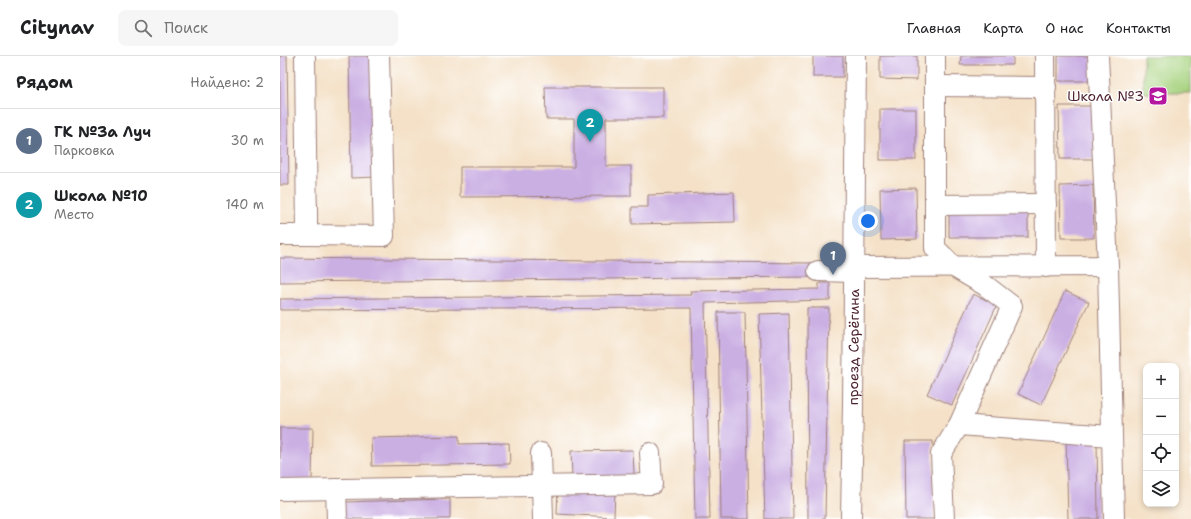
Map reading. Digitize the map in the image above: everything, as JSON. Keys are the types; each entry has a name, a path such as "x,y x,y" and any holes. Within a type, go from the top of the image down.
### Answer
{"street":[{"path":"305,56 307,235"},
{"path":"280,235 384,236 379,56"},
{"name":"проезд Серёгина","path":"851,519 856,56"},
{"path":"935,56 935,248 954,267 986,286 1012,306 959,425 941,454 944,519"},
{"path":"1045,56 1046,267"},
{"path":"1098,56 1108,266 1114,519"},
{"path":"935,86 1046,87"},
{"path":"935,205 1046,204"},
{"path":"818,270 1108,266"},
{"path":"959,425 1112,436"},
{"path":"541,453 543,519"},
{"path":"280,490 652,484 650,453"},
{"path":"336,489 337,519"}],"green space":[{"path":"1143,56 1191,56 1191,93 1143,93"}],"building":[{"path":"280,56 287,56 289,185 280,185"},
{"path":"349,56 374,56 377,177 351,178"},
{"path":"813,56 843,56 843,77 813,77"},
{"path":"880,56 917,56 917,80 880,79"},
{"path":"961,56 1013,56 1013,65 960,65"},
{"path":"1058,56 1092,56 1092,81 1058,81"},
{"path":"545,87 663,87 663,118 606,118 606,166 631,166 631,196 460,197 460,167 574,167 574,119 546,119"},
{"path":"1059,106 1094,106 1094,159 1060,159"},
{"path":"880,109 916,109 916,160 880,160"},
{"path":"1093,185 1094,238 1061,238 1060,186"},
{"path":"916,188 917,239 881,240 880,189"},
{"path":"734,192 735,222 632,224 632,207 648,207 648,195"},
{"path":"949,209 1028,209 1028,237 949,237"},
{"path":"280,258 813,263 812,277 280,282"},
{"path":"819,283 830,283 830,300 705,303 710,519 695,519 691,308 280,310 280,299 691,295 690,291 819,289"},
{"path":"1065,291 1089,302 1041,405 1018,394"},
{"path":"973,294 997,305 952,405 927,394"},
{"path":"807,308 829,308 825,519 808,519"},
{"path":"718,312 745,312 749,519 721,519"},
{"path":"789,313 793,519 765,519 759,314"},
{"path":"280,428 313,428 312,480 280,480"},
{"path":"459,436 459,444 509,443 510,464 372,466 371,438"},
{"path":"1066,439 1097,439 1098,519 1068,519"},
{"path":"905,441 933,441 934,519 906,519"},
{"path":"633,450 634,476 572,477 571,451"},
{"path":"558,489 615,491 614,517 557,514"},
{"path":"450,499 450,519 343,519 342,502"}],"place":[{"name":"Школа №3","path":"1158,96"},
{"name":"Школа №10","path":"590,142"},
{"name":"ГК №3а Луч","path":"833,275"}]}
